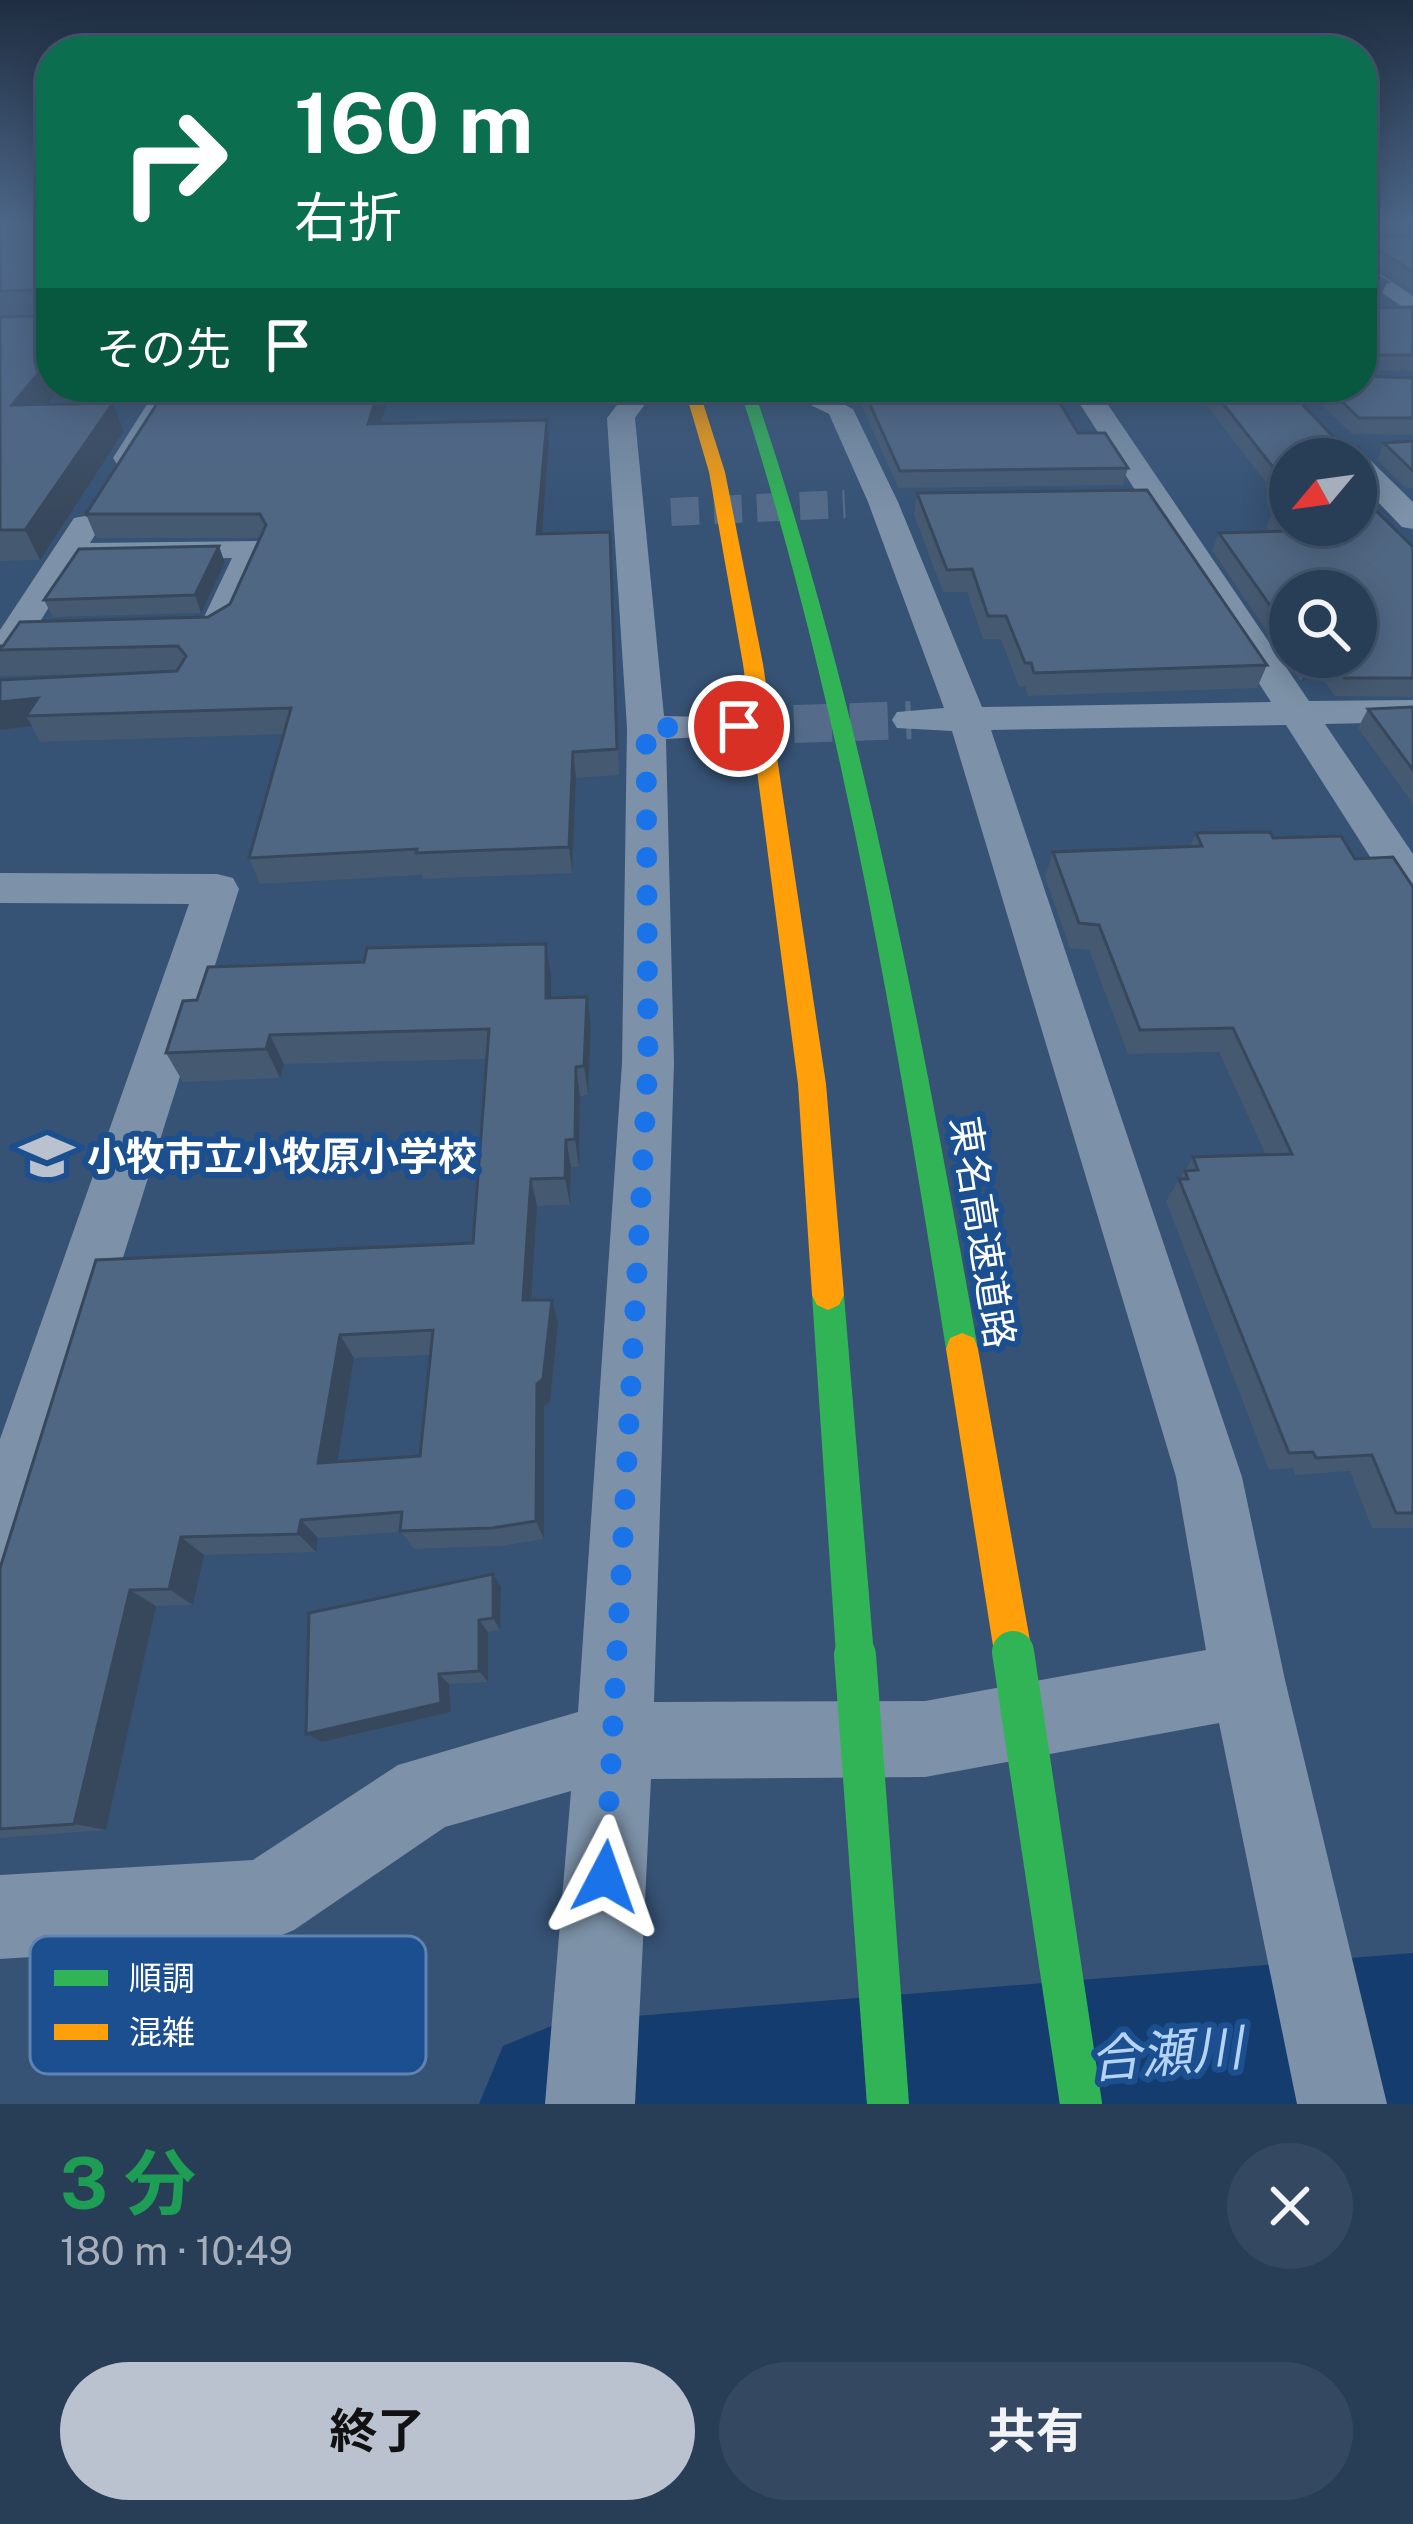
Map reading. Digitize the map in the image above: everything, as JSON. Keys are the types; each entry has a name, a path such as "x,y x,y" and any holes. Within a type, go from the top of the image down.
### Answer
{"highway":[{"path":"696,402 717,472 753,664 812,1084 888,2104"},
{"name":"東名高速道路","path":"764,402 845,728 920,1093 1082,2104"}],"street":[{"path":"8,645 162,402"},
{"path":"590,2104 614,1741 648,1063 640,514 621,418 633,402"},
{"path":"806,402 840,409 967,717 1209,1478 1248,1680 1342,2104"},
{"path":"1091,402 1413,888"},
{"path":"1377,447 1390,446"},
{"path":"1377,483 1413,520"},
{"path":"1111,499 1155,498"},
{"path":"68,553 253,548 217,627 149,629"},
{"path":"8,645 60,632"},
{"path":"911,720 1413,711"},
{"path":"646,728 739,726"},
{"path":"0,888 217,889 0,1537"},
{"path":"0,1916 265,1900 427,1793 614,1741 926,1739 1248,1680"}],"building":[{"path":"0,321 36,321 36,376 12,405 113,403 25,530 0,530"},
{"path":"1377,321 1413,321 1413,355 1377,355"},
{"path":"1377,377 1413,378 1413,418 1359,418 1342,402 1377,402"},
{"path":"158,402 375,402 368,424 547,420 537,534 610,532 617,749 573,752 569,847 249,858 291,708 26,716 38,698 0,702 0,680 177,671 186,656 178,646 0,650 0,646 20,622 208,617 230,604 266,525 260,514 86,514"},
{"path":"869,402 1059,402 1078,433 1105,433 1128,468 900,471"},
{"path":"1222,402 1300,402 1334,438 1269,438 1269,462"},
{"path":"1413,441 1413,471 1384,443"},
{"path":"1147,490 1267,665 1034,673 1031,663 1025,663 1006,616 988,616 972,569 947,570 917,493"},
{"path":"1377,512 1413,547 1413,678 1377,678 1377,570 1269,570 1269,604 1219,533 1269,532 1269,546 1377,546"},
{"path":"219,546 195,595 44,600 79,549"},
{"path":"1413,707 1413,770 1368,709"},
{"path":"1270,832 1273,838 1341,836 1355,859 1393,857 1413,887 1413,1513 1396,1513 1372,1455 1316,1458 1313,1452 1289,1453 1179,1179 1188,1179 1185,1171 1198,1170 1193,1157 1292,1154 1233,1028 1140,1030 1099,925 1079,923 1053,852 1202,846 1196,833"},
{"path":"546,944 546,998 587,997 584,1066 576,1067 575,1139 566,1140 565,1178 531,1179 523,1300 552,1300 543,1379 537,1384 536,1521 492,1528 400,1531 402,1512 301,1520 298,1534 181,1537 169,1589 130,1590 74,1824 0,1829 0,1568 96,1260 473,1243 489,1029 270,1035 266,1049 166,1053 183,1001 197,1000 208,967 364,962 367,948","holes":["433,1330 420,1456 318,1463 340,1335"]},
{"path":"493,1574 493,1618 479,1620 479,1671 439,1674 441,1703 306,1734 309,1613"}],"waterway":[{"name":"合瀬川","path":"561,2104 1413,2033"}],"tunnel":[{"path":"671,512 845,504"},
{"path":"738,726 911,720"}],"traffic: fast":[{"path":"751,402 785,504 849,742 899,984 962,1349"},
{"path":"828,1295 855,1655"},
{"path":"1013,1652 1081,2104"},
{"path":"855,1655 888,2104"}],"traffic: slow":[{"path":"696,402 717,472 753,664 812,1084 828,1295"},
{"path":"962,1349 1013,1652"}],"place":[{"name":"小牧市立小牧原小学校","path":"47,1156"}],"route":[{"path":"605,1877 648,1063 646,728 739,726"}]}
